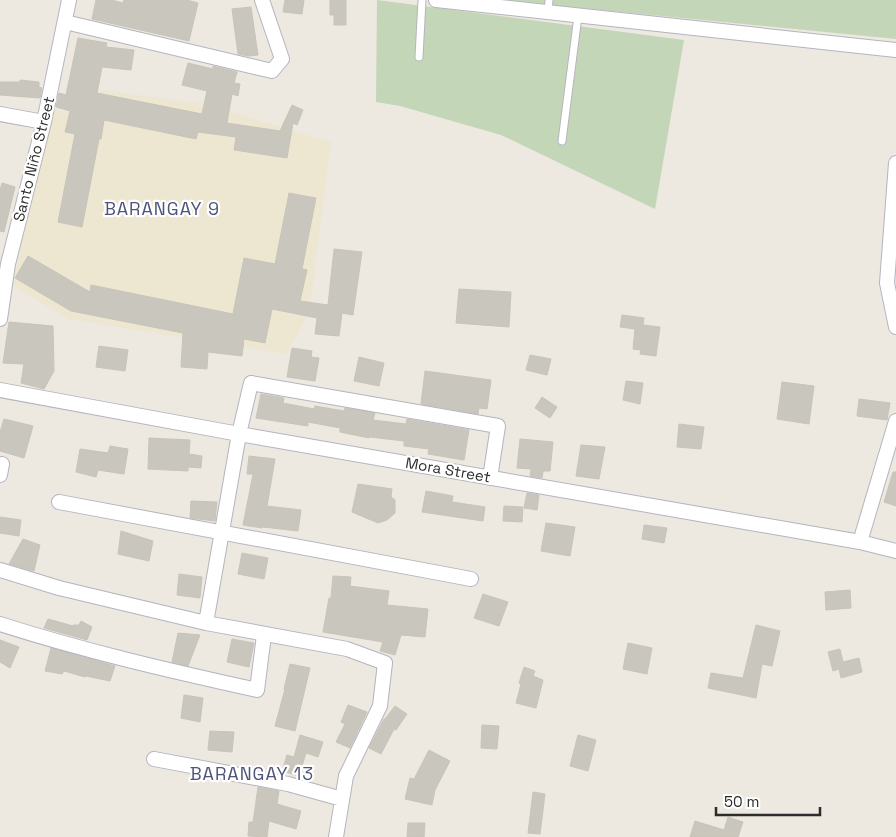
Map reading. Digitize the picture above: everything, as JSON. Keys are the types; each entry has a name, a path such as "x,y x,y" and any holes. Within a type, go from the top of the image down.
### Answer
{"street":[{"name":"Santo Niño Street","path":"0,318 4,263 44,122 69,0"},
{"path":"65,22 272,71 282,59 262,0"},
{"path":"436,0 549,6 578,16 896,50"},
{"path":"0,114 44,122"},
{"path":"896,162 887,283 896,327"},
{"path":"206,623 239,434 251,383 498,426 490,478"},
{"name":"Mora Street","path":"0,390 239,434 860,542 896,551"},
{"path":"860,542 896,421"},
{"path":"59,502 471,579"},
{"path":"1,573 206,623 347,649 385,663 380,706 346,776 336,837"},
{"path":"0,624 164,670 257,690 264,635"},
{"path":"154,759 288,784 342,799"}],"lane":[{"path":"419,57 422,0"},
{"path":"562,141 578,16"}],"shaded area":[{"path":"100,90 205,104 331,142 309,313 286,354 68,319 13,285 51,109 93,117"}],"green space":[{"path":"377,0 684,40 655,209 501,135 400,106 376,102"},
{"path":"499,0 896,0 896,39"}],"building":[{"path":"96,0 112,0 123,3 124,0 187,0 198,3 189,41 92,19"},
{"path":"285,0 304,0 302,14 283,12"},
{"path":"330,0 346,0 346,25 334,25 334,15 330,15"},
{"path":"251,7 258,55 248,56 238,54 232,9"},
{"path":"78,38 107,43 106,47 134,50 131,70 102,67 97,93 202,114 207,91 182,85 188,63 213,69 213,66 237,72 234,83 240,84 238,96 232,94 227,123 280,131 292,105 303,110 297,125 293,123 287,158 234,150 236,137 198,132 196,139 104,120 82,227 58,222 75,134 65,132 70,111 56,107 59,93 66,95"},
{"path":"20,80 39,82 39,87 42,88 40,98 0,95 0,82 20,82"},
{"path":"2,183 15,187 4,232 0,231 0,190"},
{"path":"289,193 316,198 302,269 307,270 300,301 328,305 334,249 362,252 353,315 342,313 339,336 315,334 317,318 272,309 265,343 244,339 242,356 208,352 207,369 181,367 183,333 71,311 15,278 28,256 90,292 91,285 233,314 244,258 275,264"},
{"path":"459,289 511,292 509,327 456,323"},
{"path":"622,315 644,318 643,325 660,327 656,356 640,354 641,350 633,349 635,329 620,327"},
{"path":"9,322 53,326 54,371 44,389 21,383 24,364 3,363"},
{"path":"99,346 128,350 125,371 96,367"},
{"path":"292,348 312,351 311,357 319,358 315,381 287,377"},
{"path":"530,355 551,359 547,375 526,370"},
{"path":"359,357 384,363 379,386 354,381"},
{"path":"425,371 491,380 487,409 479,408 478,414 421,404"},
{"path":"626,381 643,383 640,404 623,400"},
{"path":"782,382 814,386 809,424 777,419"},
{"path":"261,394 284,398 283,403 314,409 315,406 344,411 345,408 375,413 373,420 406,424 407,419 469,430 464,460 428,454 429,449 404,446 404,441 369,438 340,432 340,428 308,422 308,426 256,418"},
{"path":"542,397 557,407 550,418 535,408"},
{"path":"859,399 890,403 887,420 857,416"},
{"path":"4,419 33,426 24,458 0,451 0,432"},
{"path":"679,424 704,427 701,449 677,447"},
{"path":"149,438 190,440 189,454 202,456 201,468 188,467 188,471 148,469"},
{"path":"520,439 553,442 550,471 543,471 542,478 530,476 531,469 517,468"},
{"path":"581,445 605,447 599,479 576,476"},
{"path":"110,446 128,449 124,474 98,470 96,477 76,472 80,449 108,453"},
{"path":"249,456 275,459 267,506 301,510 298,531 243,525 253,474 247,474"},
{"path":"893,472 896,472 896,506 884,502"},
{"path":"358,484 392,489 391,497 395,500 395,513 387,520 378,523 352,512"},
{"path":"426,491 453,496 452,502 485,507 483,521 422,512"},
{"path":"527,493 539,495 537,510 524,508"},
{"path":"191,501 217,502 215,521 190,518"},
{"path":"504,506 523,507 522,522 503,521"},
{"path":"0,517 21,520 19,536 0,533"},
{"path":"546,523 575,527 570,556 541,551"},
{"path":"644,525 667,528 664,543 642,539"},
{"path":"121,531 153,541 149,561 118,554"},
{"path":"23,539 40,545 34,571 9,564"},
{"path":"242,553 268,558 264,579 238,574"},
{"path":"179,574 202,577 200,598 177,595"},
{"path":"333,576 351,577 350,586 389,591 387,605 428,609 425,637 401,635 395,655 380,651 383,642 323,632 329,598 331,598"},
{"path":"850,590 851,608 826,610 825,592"},
{"path":"483,594 508,602 499,626 474,618"},
{"path":"48,619 73,626 79,625 81,621 92,627 87,640 44,628"},
{"path":"756,625 780,631 772,666 762,664 756,698 708,688 711,673 743,678"},
{"path":"178,633 200,635 188,666 172,662"},
{"path":"232,639 254,643 249,667 227,662"},
{"path":"0,640 19,647 10,668 0,662"},
{"path":"628,643 652,648 647,674 623,669"},
{"path":"51,648 115,666 110,681 64,671 62,674 45,671"},
{"path":"840,649 843,662 859,658 862,672 841,678 839,669 833,671 828,652"},
{"path":"290,664 310,668 295,731 275,726"},
{"path":"524,667 535,671 533,676 543,680 536,708 516,703"},
{"path":"184,695 203,698 200,722 181,718"},
{"path":"348,705 367,712 350,748 336,742 345,724 341,722"},
{"path":"395,706 407,714 396,730 394,729 381,754 369,748 384,719"},
{"path":"482,725 499,726 497,749 481,748"},
{"path":"210,731 234,732 232,752 208,750"},
{"path":"300,735 323,742 318,757 306,753 299,776 282,771 287,755 294,757"},
{"path":"578,735 596,740 588,771 570,766"},
{"path":"429,750 450,761 435,790 432,805 405,799 410,778 414,779"},
{"path":"258,787 279,791 277,804 301,811 296,829 269,821 267,837 248,836 249,822 253,822"},
{"path":"533,792 545,794 540,834 528,833"},
{"path":"728,817 743,822 738,837 690,837 695,821 724,830"},
{"path":"408,823 425,823 424,837 407,837"}],"district":[{"name":"BARANGAY 9","path":"162,209"},
{"name":"BARANGAY 13","path":"252,774"}]}
